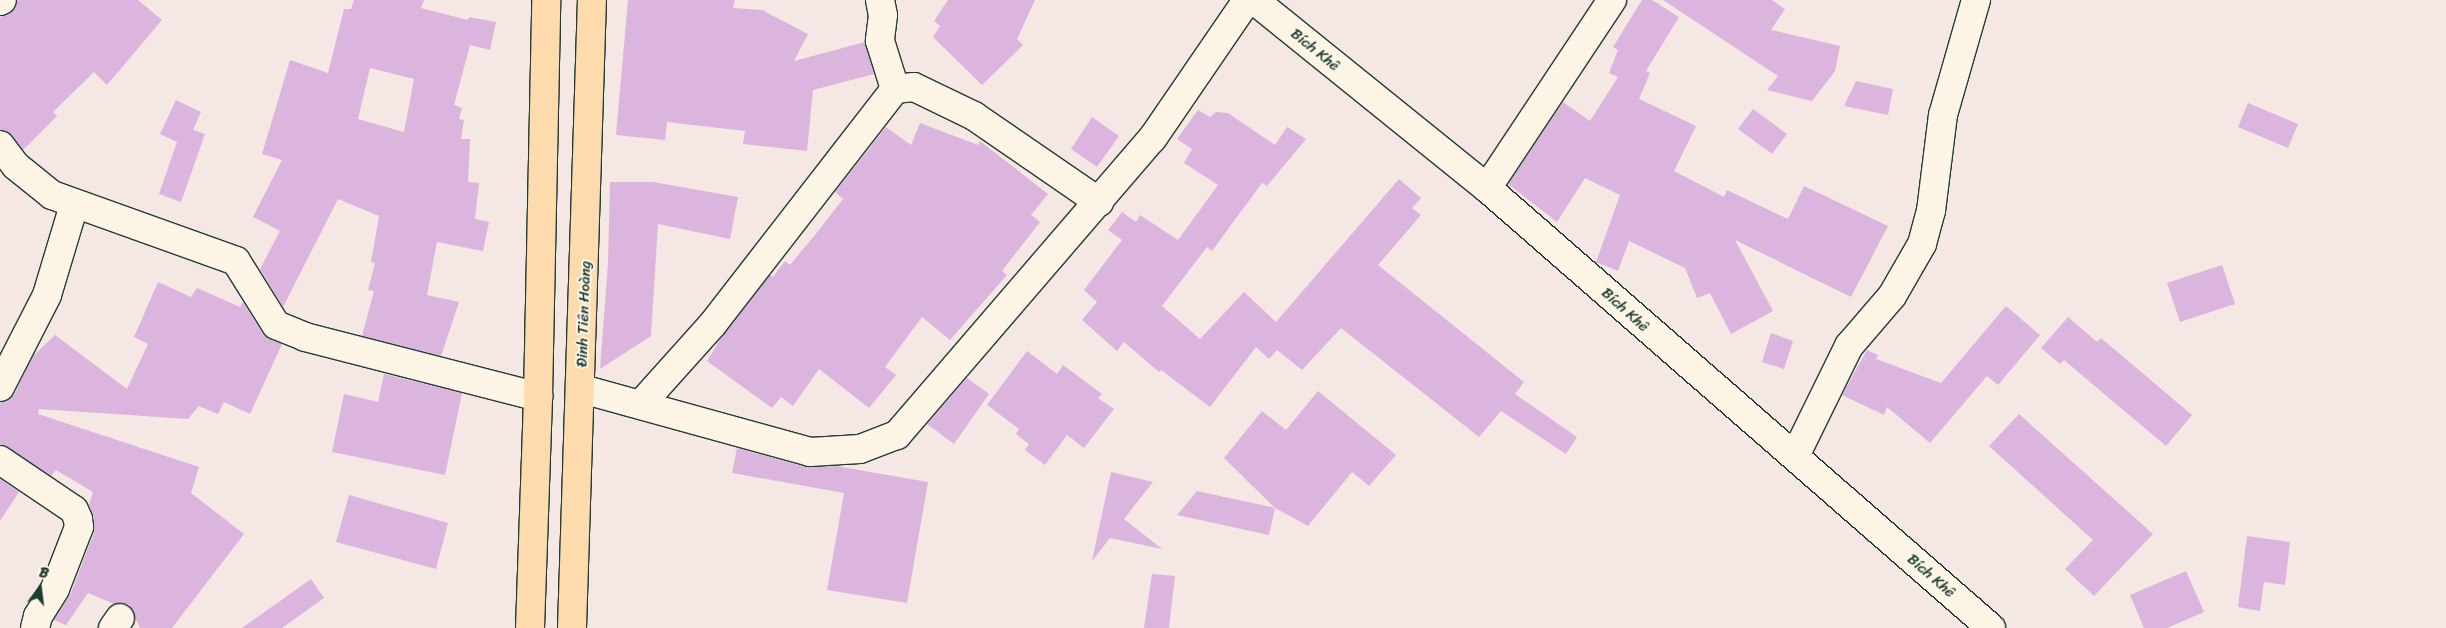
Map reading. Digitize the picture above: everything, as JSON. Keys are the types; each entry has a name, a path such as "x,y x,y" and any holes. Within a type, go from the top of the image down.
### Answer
{"highway":[{"path":"530,628 538,397 546,0"},
{"name":"Đinh Tiên Hoàng","path":"572,628 582,388 592,0"}],"street":[{"path":"880,0 883,15 880,41 895,89"},
{"path":"582,388 642,403 810,452 860,449 897,435 1152,140 1247,0"},
{"name":"Bích Khê","path":"1254,0 1487,188 1991,628"},
{"path":"1487,188 1612,0"},
{"path":"1795,456 1849,346 1892,296 1922,244 1931,211 1943,115 1976,0"},
{"path":"642,403 712,325 895,89 914,87 974,116 1099,202"},
{"path":"0,146 16,166 52,195 236,261 276,326 305,337 538,397"},
{"path":"0,387 47,295 74,204"},
{"path":"0,460 74,510 78,519 78,527 58,580 38,616 35,628"}],"building":[{"path":"17,0 138,0 162,20 107,85 94,72 53,112 57,116 23,150 12,135 0,130 0,17 15,9"},
{"path":"354,0 424,0 421,8 468,20 469,17 496,22 490,50 470,45 454,105 462,108 459,119 464,120 461,139 470,139 468,182 479,183 475,219 489,222 483,251 437,242 427,295 459,302 441,356 362,336 374,291 368,290 375,263 371,262 379,216 338,199 283,307 260,269 280,231 253,217 282,160 262,154 290,60 328,73 344,9 351,9","holes":["370,68 414,79 404,132 358,119"]},
{"path":"628,0 735,0 733,8 762,10 808,34 794,61 865,42 874,74 813,90 807,151 743,144 745,131 667,122 665,140 616,135"},
{"path":"948,0 1035,0 1017,39 1023,45 982,85 933,37 940,26 934,21"},
{"path":"1642,0 1652,0 1679,17 1646,71 1650,73 1639,99 1696,126 1674,171 1724,197 1727,190 1788,219 1804,186 1888,226 1851,297 1735,240 1773,311 1731,334 1710,293 1697,298 1685,268 1629,241 1618,271 1596,262 1620,195 1585,178 1557,222 1508,184 1563,102 1590,121 1618,77 1609,73 1618,50 1613,47"},
{"path":"1663,0 1772,0 1785,9 1771,30 1840,46 1835,71 1812,101 1767,90 1778,76"},
{"path":"1856,81 1893,89 1888,115 1844,106"},
{"path":"176,100 201,112 193,130 205,134 181,202 159,194 177,142 160,134"},
{"path":"2248,103 2298,124 2288,148 2238,127"},
{"path":"1753,109 1787,134 1772,154 1738,129"},
{"path":"1198,110 1210,117 1216,112 1228,113 1275,145 1287,127 1306,139 1267,186 1262,183 1212,251 1207,247 1162,306 1200,339 1244,292 1276,322 1399,179 1421,198 1412,208 1421,215 1378,265 1524,382 1515,394 1577,437 1566,454 1501,411 1479,437 1341,328 1302,370 1277,350 1269,359 1256,347 1210,407 1161,370 1159,372 1124,342 1117,351 1082,320 1097,302 1084,290 1122,240 1108,230 1122,212 1136,222 1140,215 1178,240 1218,185 1184,163 1192,149 1177,139"},
{"path":"1092,117 1119,136 1097,167 1071,149"},
{"path":"920,123 978,145 980,141 1048,194 1031,215 1040,222 1002,271 1007,275 950,340 922,317 885,367 896,375 869,408 819,369 793,406 781,397 772,408 707,361 721,338 770,275 773,277 785,261 790,265 843,199 835,192 886,127 911,145"},
{"path":"610,182 653,182 738,197 730,239 658,224 651,336 600,369 608,263"},
{"path":"2222,265 2235,304 2180,322 2167,283"},
{"path":"158,282 191,297 197,288 240,307 243,302 263,334 282,344 250,414 224,402 218,414 199,406 188,419 39,409 38,414 199,467 191,493 244,534 172,628 140,628 129,605 114,604 88,593 66,625 54,620 70,595 94,533 94,517 89,505 93,492 56,470 51,476 0,445 0,402 14,395 33,356 55,335 127,389 148,344 134,337"},
{"path":"2006,306 2040,335 1998,385 1987,376 1930,443 1887,407 1884,415 1842,395 1867,350 1878,355 1876,359 1941,383"},
{"path":"2068,317 2097,342 2101,338 2192,415 2166,446 2064,360 2060,364 2041,348"},
{"path":"1771,333 1793,341 1784,369 1762,362"},
{"path":"1027,351 1057,374 1063,365 1102,394 1098,398 1114,409 1084,448 1067,435 1045,465 1025,450 1029,444 1016,434 1019,429 987,405"},
{"path":"384,374 462,393 445,475 332,452 344,394 378,402"},
{"path":"967,378 989,394 954,444 927,424"},
{"path":"1318,391 1396,455 1369,486 1352,472 1308,526 1275,508 1224,458 1262,411 1286,430"},
{"path":"2019,414 2153,534 2094,596 2065,569 2093,540 1989,446"},
{"path":"737,448 806,467 836,466 928,482 907,603 827,590 844,493 732,473"},
{"path":"1111,472 1153,482 1124,519 1162,549 1110,538 1092,561"},
{"path":"0,479 19,492 0,521"},
{"path":"1197,491 1275,508 1269,535 1177,515"},
{"path":"349,495 448,523 436,569 336,542"},
{"path":"2247,536 2290,542 2285,585 2264,582 2260,611 2238,607"},
{"path":"2186,571 2204,612 2167,628 2144,628 2130,595"},
{"path":"1152,574 1175,576 1169,628 1144,628"},
{"path":"311,579 324,598 282,628 242,628"}]}
